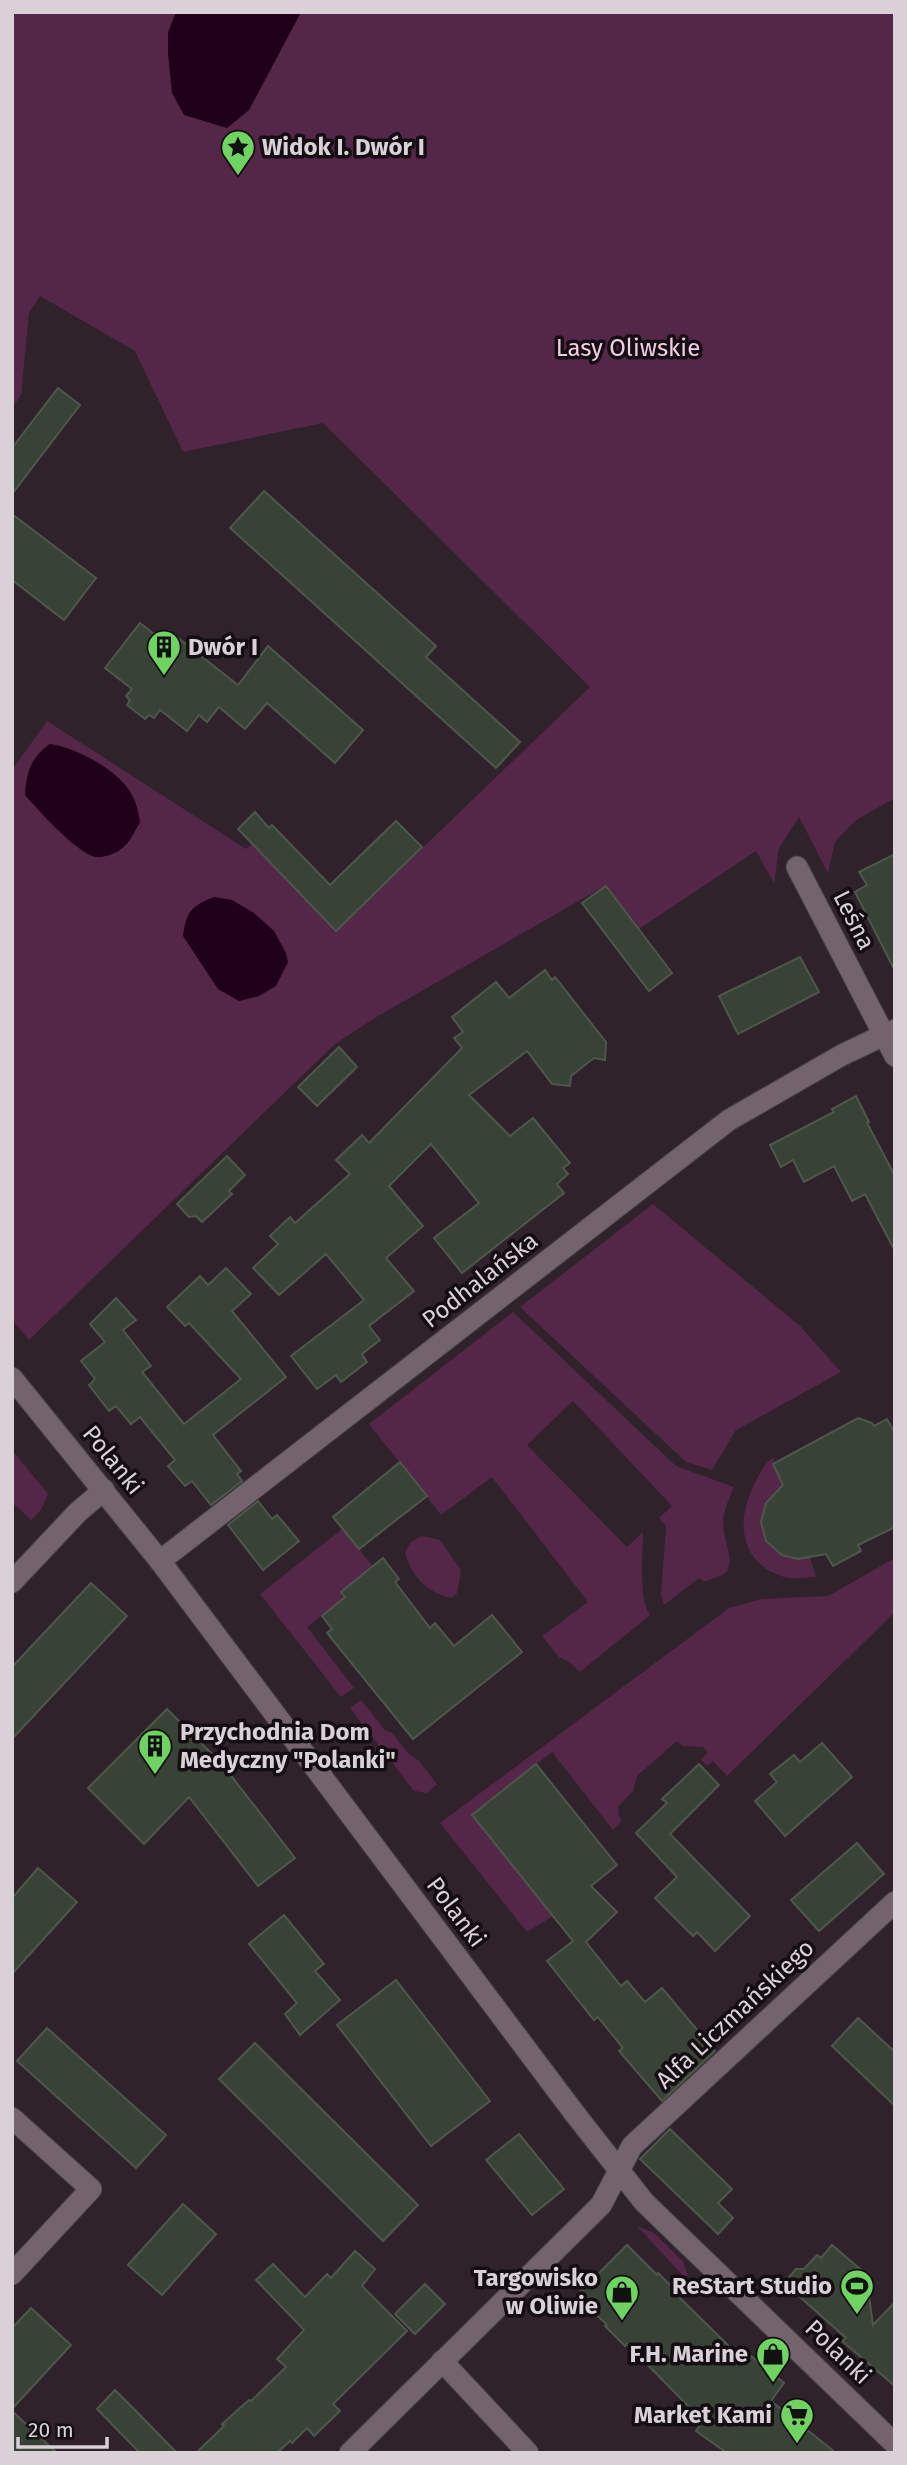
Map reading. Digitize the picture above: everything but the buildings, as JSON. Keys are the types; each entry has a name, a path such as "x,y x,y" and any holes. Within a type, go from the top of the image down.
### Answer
{"street":[{"name":"Leśna","path":"797,867 889,1033 895,1056"},
{"name":"Podhalańska","path":"160,1561 729,1120 842,1055 889,1033"},
{"name":"Polanki","path":"12,1378 160,1561 619,2171 645,2202 895,2444"},
{"path":"12,1582 78,1512 104,1490"},
{"name":"Alfa Liczmańskiego","path":"351,2453 601,2205 632,2146 895,1902"},
{"path":"12,2118 91,2189 12,2274"},
{"path":"442,2361 527,2453"}],"green space":[{"name":"Lasy Oliwskie","path":"12,12 176,12 168,33 249,110 301,12 895,12 895,798 856,820 835,842 828,873 799,817 779,848 774,883 756,851 639,929 605,886 378,1016 335,1044 29,1340 12,1320 12,770 47,721 246,849 252,844 336,931 590,687 323,423 183,452 135,351 40,296 29,313 21,395 12,408","holes":["82,755 126,786 81,849 56,828 25,795"]},
{"path":"653,1204 800,1326 841,1372 736,1430 712,1470 686,1462 520,1307"},
{"path":"513,1312 676,1466 734,1487 723,1519 730,1560 727,1571 704,1582 699,1578 664,1605 661,1595 666,1526 659,1518 672,1506 573,1401 527,1445 627,1547 643,1532 643,1587 650,1615 580,1672 559,1657 542,1636 588,1602 492,1477 441,1515 369,1424"},
{"path":"12,1450 48,1494 41,1510 31,1520 12,1502"},
{"path":"773,1458 785,1487 765,1509 763,1527 774,1547 786,1556 810,1557 816,1577 788,1578 770,1571 751,1553 746,1541 744,1516 747,1502 761,1472"},
{"path":"342,1529 377,1571 307,1627 354,1688 341,1697 260,1594"},
{"path":"422,1536 440,1540 461,1570 457,1593 451,1598 427,1587 411,1568 405,1552 411,1542"},
{"path":"895,1558 895,1612 727,1776 713,1761 707,1766 701,1760 708,1752 703,1747 682,1746 677,1741 637,1776 633,1791 618,1807 622,1821 613,1830 552,1752 473,1815 553,1916 527,1932 440,1823 729,1608 762,1599 828,1596"},
{"path":"361,1700 385,1730 392,1733 409,1754 419,1761 437,1784 427,1793 414,1791 350,1708"},
{"path":"637,2226 654,2233 683,2261 688,2276 685,2278"}],"shaded area":[{"path":"176,12 301,12 249,110 227,128 184,115 172,93 168,33"},
{"path":"50,744 70,749 91,759 111,772 129,790 136,803 140,822 124,847 102,857 87,854 58,830 25,795 31,766 38,754"},
{"path":"214,897 232,900 254,913 274,931 286,953 288,962 276,986 259,996 239,1001 218,989 183,936 191,911"}],"place":[{"name":"Widok I. Dwór I","path":"238,177"},
{"name":"Dwór I","path":"164,677"},
{"name":"Przychodnia Dom Medyczny \"Polanki\"","path":"155,1776"},
{"name":"ReStart Studio","path":"857,2316"},
{"name":"Targowisko w Oliwie","path":"622,2322"},
{"name":"F.H. Marine","path":"773,2384"},
{"name":"Market Kami","path":"797,2445"}]}
